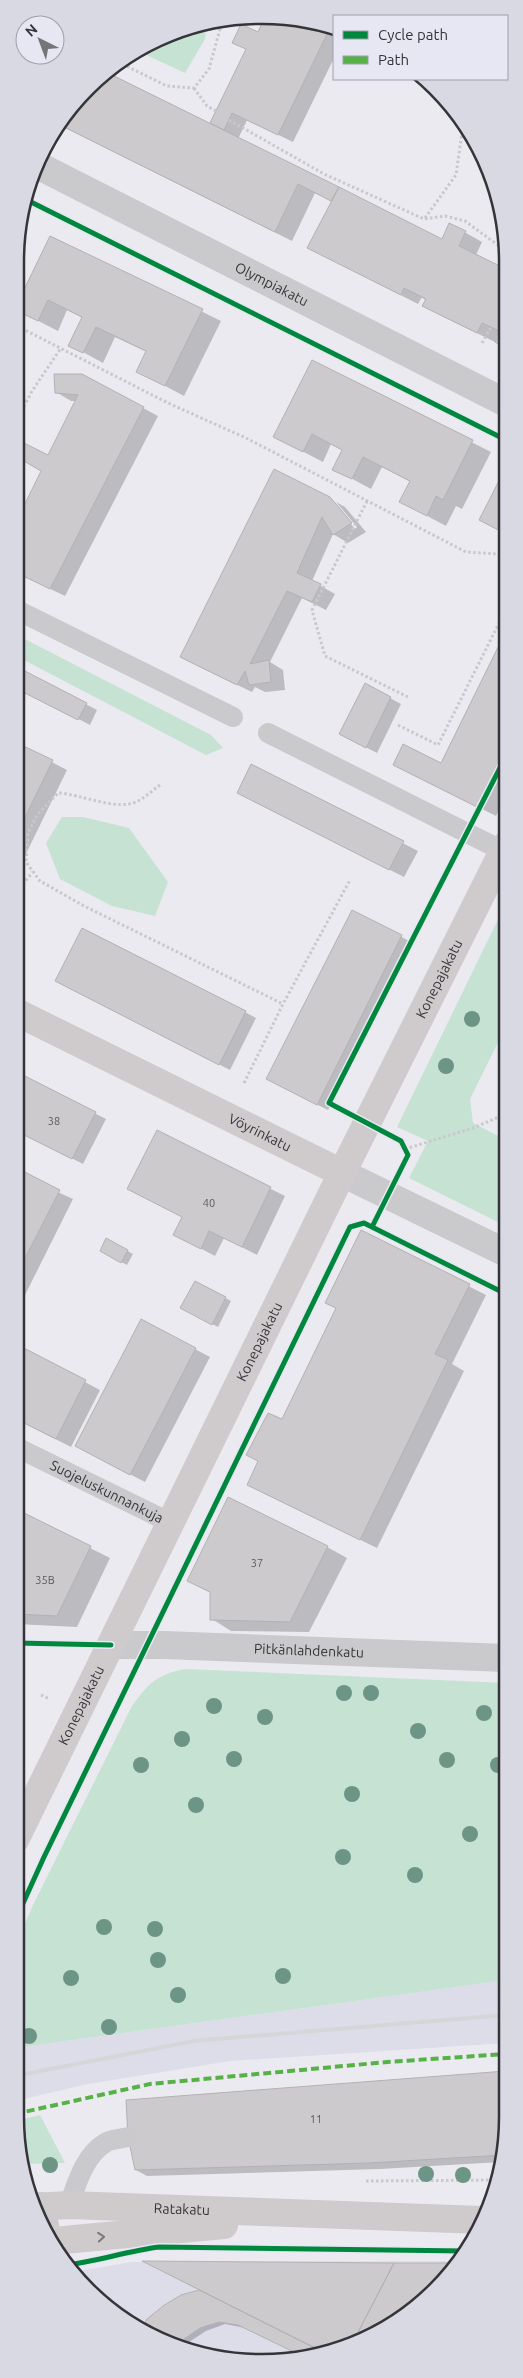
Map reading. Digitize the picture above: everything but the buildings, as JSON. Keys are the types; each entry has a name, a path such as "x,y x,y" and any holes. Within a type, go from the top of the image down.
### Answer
{"main road":[{"name":"Konepajakatu","path":"24,1822 342,1173 499,858"},
{"name":"Vöyrinkatu","path":"24,1016 342,1173"},
{"name":"Ratakatu","path":"44,2213 69,2205 476,2220"},
{"name":"Ratakatu","path":"59,2240 330,2215"}],"street":[{"name":"Olympiakatu","path":"43,168 499,399"},
{"name":"Vöyrinkatu","path":"342,1173 499,1250"},
{"name":"Pitkänlahdenkatu","path":"111,1645 164,1645 499,1658"}],"lane":[{"path":"24,613 233,717"},
{"path":"268,733 499,846"},
{"name":"Suojeluskunnankuja","path":"24,1451 171,1523"},
{"path":"69,2205 90,2157 106,2142 128,2137"}],"path":[{"path":"194,88 209,69 221,27"},
{"path":"126,66 167,86 194,88 207,106 216,112"},
{"path":"229,120 324,174 424,219 445,216 465,221 499,246"},
{"path":"424,219 456,174 462,134"},
{"path":"482,343 491,327"},
{"path":"24,330 168,402 246,438 466,552 499,555"},
{"path":"24,406 32,391 61,348"},
{"path":"367,501 312,610 324,656 410,698"},
{"path":"398,725 438,745 499,623"},
{"path":"160,785 137,802 123,806 72,794 58,793 37,814 28,833 26,862 40,881 84,906 283,1004"},
{"path":"24,883 34,872"},
{"path":"244,1083 283,1004 350,880"},
{"path":"405,1149 473,1128 499,1117"},
{"path":"367,1123 401,1141 408,1155 388,1194"}],"shaded area":[{"path":"499,1981 499,2043 230,2061 88,2084 24,2099 24,2047"},
{"path":"450,2261 430,2285 406,2305 367,2330 338,2342 308,2350 277,2354 246,2354 215,2350 185,2342 156,2330 117,2305 93,2285 81,2271 132,2262"}],"green space":[{"path":"206,30 205,39 185,73 145,55 185,36"},
{"path":"24,639 211,735 223,748 206,755 24,660"},
{"path":"62,817 83,817 129,828 168,882 155,916 112,906 60,879 46,843"},
{"path":"499,917 499,1040 470,1099 473,1123 499,1136 499,1223 409,1178 428,1141 397,1127"},
{"path":"185,1669 499,1683 499,1981 24,2047 24,1926 132,1706 149,1685 167,1674"},
{"path":"40,2115 65,2163 28,2164 24,2119"}],"railway":[{"path":"24,2074 194,2041 499,2016"}],"marked path":[{"path":"24,2112 150,2084 387,2062 499,2054"}],"cycle path":[{"path":"31,202 499,436"},
{"path":"372,1227 408,1155 401,1141 329,1103 499,770"},
{"path":"24,1901 350,1227 364,1223 499,1290"},
{"path":"24,1643 111,1645"},
{"path":"75,2264 159,2247 458,2251"}]}
